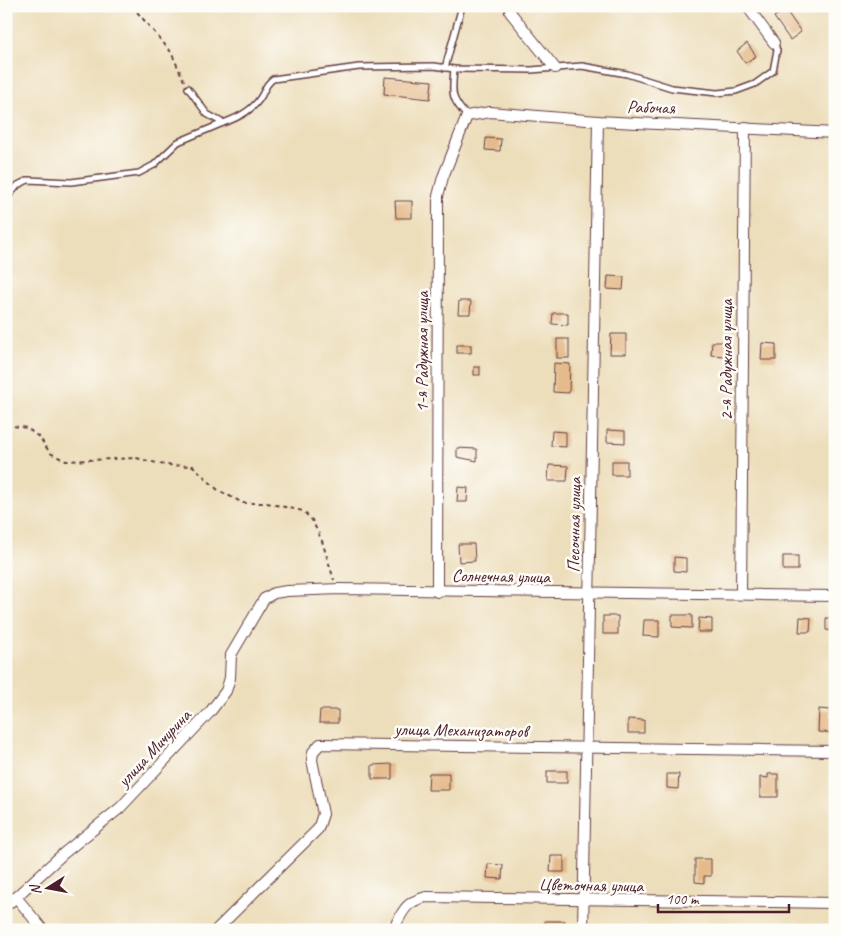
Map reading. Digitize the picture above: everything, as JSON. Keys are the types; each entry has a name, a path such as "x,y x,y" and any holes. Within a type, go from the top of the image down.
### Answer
{"street":[{"path":"747,6 774,43"},
{"path":"510,12 555,68"},
{"name":"Рабочая","path":"467,116 490,112 598,121 745,126 835,133"},
{"name":"1-я Радужная улица","path":"437,592 438,196 442,177 467,116"},
{"name":"Песочная улица","path":"583,930 598,121"},
{"name":"2-я Радужная улица","path":"741,594 745,126"},
{"name":"Солнечная улица","path":"287,591 340,589 437,592 835,596"},
{"name":"улица Мичурина","path":"6,906 64,853 120,808 210,712 226,691 230,678 231,656 264,599 274,592 287,591"},
{"name":"улица Механизаторов","path":"216,930 318,829 323,814 312,760 313,752 320,744 835,751"},
{"path":"16,897 43,930"},
{"name":"Цветочная улица","path":"393,930 403,911 412,901 426,897 584,901 835,903"}],"lane":[{"path":"444,68 447,52 462,6"},
{"path":"6,199 18,185 28,180 71,182 139,173 154,165 178,142 251,109 261,97 267,84 273,79 286,76 359,67 531,70 582,66 627,74 672,88 717,93 736,91 755,84 773,71 777,50 774,43"},
{"path":"454,69 452,94 455,104 467,116"},
{"path":"188,88 207,114 223,123"}],"path":[{"path":"132,6 171,52 188,88"},
{"path":"6,425 27,428 40,438 50,453 66,461 136,458 165,465 193,466 218,490 243,503 267,503 303,511 312,520 322,541 331,575 340,589"}],"building":[{"path":"785,9 801,32 790,40 774,17"},
{"path":"747,43 756,56 745,63 737,51"},
{"path":"385,77 432,81 430,99 384,94"},
{"path":"486,138 501,139 500,151 485,150"},
{"path":"395,201 412,201 412,218 396,218"},
{"path":"608,276 624,277 623,290 607,289"},
{"path":"459,301 471,301 470,314 458,314"},
{"path":"553,313 568,313 568,325 552,324"},
{"path":"611,334 626,334 626,354 610,354"},
{"path":"557,339 569,339 569,358 557,358"},
{"path":"712,342 726,342 725,356 711,355"},
{"path":"762,343 776,344 776,360 761,360"},
{"path":"457,345 471,345 471,353 457,353"},
{"path":"554,363 570,364 569,393 553,392"},
{"path":"474,367 480,367 480,375 474,375"},
{"path":"607,430 625,431 625,443 607,442"},
{"path":"552,431 566,432 566,447 551,446"},
{"path":"457,448 477,449 477,461 457,457"},
{"path":"612,461 627,461 627,475 612,475"},
{"path":"549,465 568,466 567,481 548,481"},
{"path":"458,487 468,488 467,502 457,502"},
{"path":"458,544 474,544 475,561 459,562"},
{"path":"783,556 798,556 798,570 783,570"},
{"path":"674,557 686,558 686,572 674,571"},
{"path":"672,615 692,615 692,628 672,627"},
{"path":"603,616 618,616 618,634 603,634"},
{"path":"800,617 811,618 810,632 799,632"},
{"path":"699,618 712,619 712,632 698,632"},
{"path":"826,618 835,618 835,631 826,630"},
{"path":"644,620 659,620 659,637 643,636"},
{"path":"819,709 830,710 830,717 835,717 835,733 818,732"},
{"path":"320,710 338,710 338,723 319,723"},
{"path":"628,719 644,720 644,733 628,733"},
{"path":"392,764 392,779 372,779 372,765"},
{"path":"547,771 567,771 567,783 547,783"},
{"path":"429,773 449,773 449,790 428,790"},
{"path":"667,774 679,774 678,789 667,788"},
{"path":"768,774 778,774 778,797 760,797 760,777 768,778"},
{"path":"551,856 564,856 564,872 550,872"},
{"path":"695,859 711,859 711,876 704,876 704,883 695,882"},
{"path":"488,864 503,865 502,879 487,878"},
{"path":"545,921 565,921 565,930 545,930"}]}
